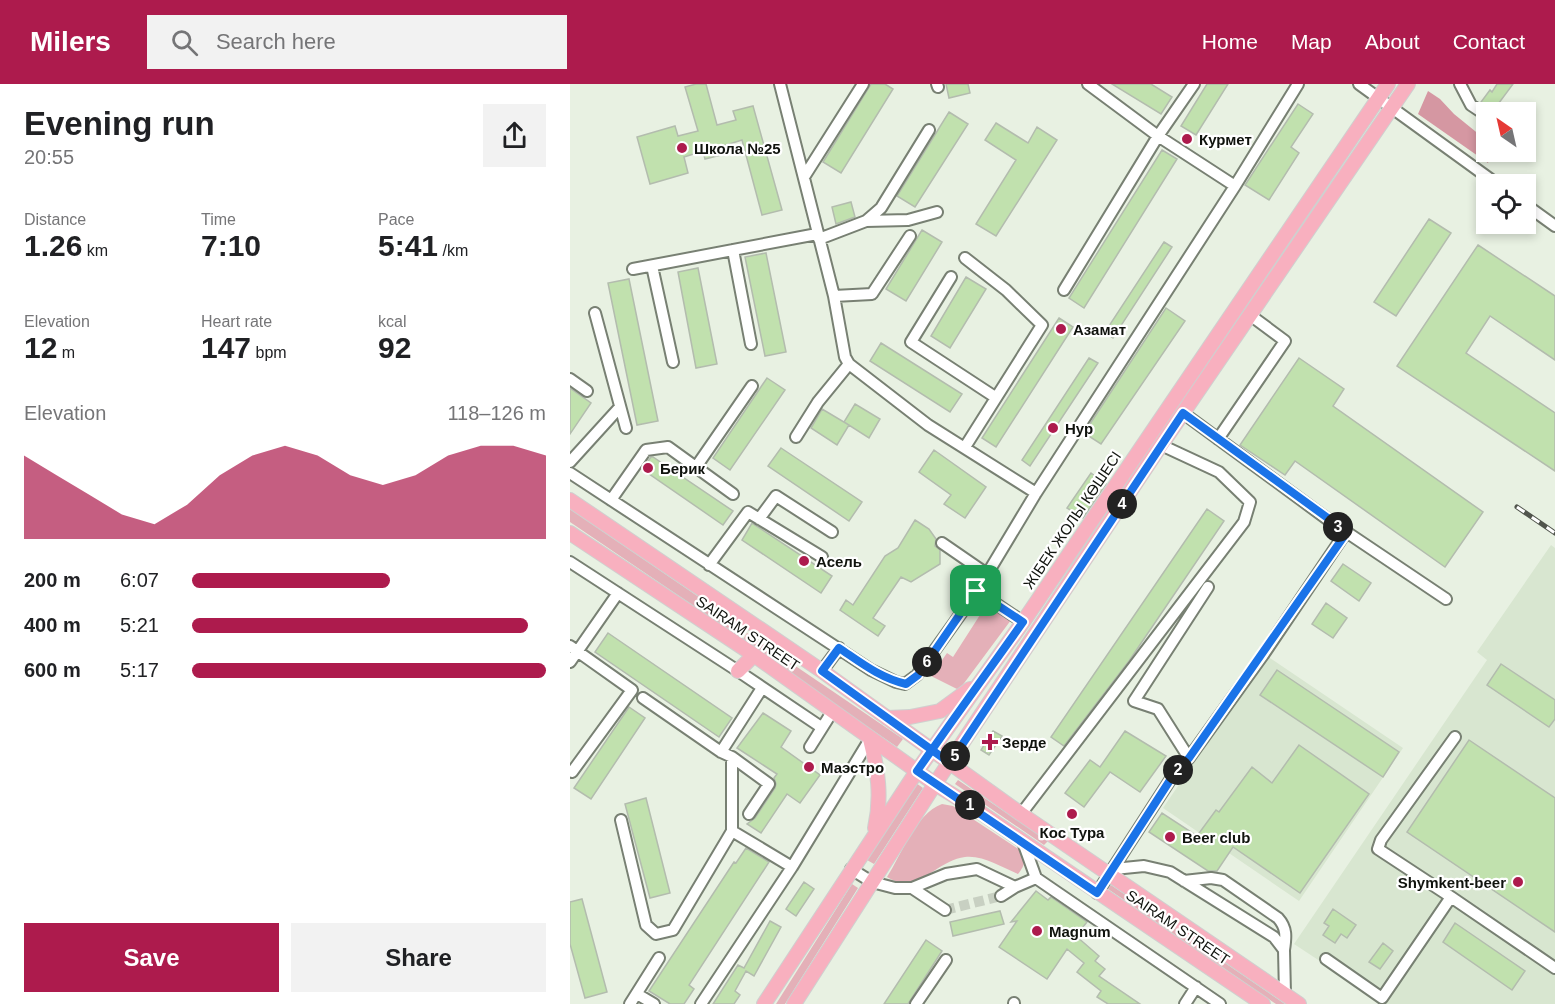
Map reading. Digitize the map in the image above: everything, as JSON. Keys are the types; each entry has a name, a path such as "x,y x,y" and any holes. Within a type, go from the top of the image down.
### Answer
{"main road":[{"name":"ЖІБЕК ЖОЛЫ КӨШЕСІ","path":"764,1004 917,771 1023,622 1388,84"},
{"path":"794,1004 935,784 1161,445 1408,84"},
{"name":"SAIRAM STREET","path":"570,500 822,671 1021,814 1112,872 1299,1004"},
{"name":"SAIRAM STREET","path":"570,533 754,656 935,784 974,807 1047,859 1263,1004"},
{"path":"733,642 748,621"},
{"path":"738,671 754,656"},
{"path":"887,718 910,717 940,711 979,683"},
{"path":"870,739 880,792 873,836"},
{"path":"1047,859 1059,840"}],"street":[{"path":"804,177 863,84"},
{"path":"1088,84 1158,136 1235,186"},
{"path":"1064,290 1158,136 1194,84"},
{"path":"570,473 871,670 896,682 906,684 918,675 976,591 1036,493 1235,186 1298,84"},
{"path":"1359,84 1483,174"},
{"path":"1460,84 1471,105 1476,108"},
{"path":"784,87 834,296 845,357 849,364 928,425 1036,493"},
{"path":"866,221 880,208 929,130"},
{"path":"633,269 818,236 866,221 908,220 937,212"},
{"path":"1536,212 1555,226"},
{"path":"834,296 872,294 910,236"},
{"path":"733,250 751,344"},
{"path":"965,258 1006,290 1042,325 965,447"},
{"path":"652,266 673,362"},
{"path":"951,277 911,342 995,397"},
{"path":"595,313 626,428"},
{"path":"1218,439 1286,341 1250,315"},
{"path":"796,437 818,402 849,364"},
{"path":"570,379 587,390"},
{"path":"696,467 752,386"},
{"path":"570,462 620,407"},
{"path":"1183,413 1347,532 1446,599"},
{"path":"1021,814 1244,522 1250,502 1219,472 1161,445"},
{"path":"611,500 646,450 668,447 733,494"},
{"path":"759,519 776,496 832,532"},
{"path":"708,565 748,512 822,557"},
{"path":"1097,893 1174,774 1189,758 1347,532"},
{"path":"942,543 987,574"},
{"path":"570,562 821,727"},
{"path":"1189,758 1158,709 1134,701 1208,587"},
{"path":"976,591 1023,622"},
{"path":"570,662 574,649 618,593"},
{"path":"822,671 839,648"},
{"path":"572,772 632,690 574,649"},
{"path":"721,752 762,688"},
{"path":"643,698 769,784 749,814"},
{"path":"810,747 832,712"},
{"path":"1455,737 1381,840 1378,849 1555,968"},
{"path":"701,1004 792,867 870,739"},
{"path":"621,820 645,925 656,934 673,930 732,831 732,757"},
{"path":"732,831 792,867"},
{"path":"1023,842 1036,878 1220,1004"},
{"path":"1112,872 1144,866 1170,872 1274,937 1284,950"},
{"path":"851,870 872,882 896,888 912,888 946,874 977,870 1015,887"},
{"path":"1001,896 1036,878"},
{"path":"1184,881 1211,878 1223,880 1278,918 1284,925 1286,934 1285,994"},
{"path":"912,888 945,910"},
{"path":"1326,959 1382,999 1451,897"},
{"path":"630,1004 659,958"},
{"path":"916,1004 946,960"},
{"path":"1185,1004 1196,987"},
{"path":"637,994 654,1004"}],"shaded area":[{"path":"1428,91 1476,132 1476,155 1418,114"},
{"path":"570,509 740,625 735,634 570,522"},
{"path":"1551,545 1555,548 1555,1004 1385,1004 1294,944 1487,660 1477,652"},
{"path":"987,604 1011,620 959,690 931,676 947,653 953,657"},
{"path":"747,633 903,739 897,747 742,641"},
{"path":"1267,656 1403,748 1299,901 1163,808"},
{"path":"958,780 1048,841 1044,845 955,784"},
{"path":"916,783 923,788 874,864 867,860"},
{"path":"942,804 953,806 1020,850 1024,862 1018,874 985,860 965,857 945,864 917,880 898,882 887,877 917,825 932,809"},
{"path":"852,884 858,888 785,1004 776,1004"},
{"path":"1111,885 1285,1004 1276,1004 1108,889"}],"building":[{"name":"Школа №25","path":"706,84 717,125 736,120 733,111 753,106 782,210 762,215 742,140 723,146 725,154 705,159 703,151 684,157 688,173 650,184 637,137 675,126 678,136 698,131 685,87"},
{"path":"871,84 885,84 893,89 841,173 823,162"},
{"path":"946,84 968,84 970,93 949,98"},
{"path":"1112,84 1151,84 1172,97 1161,114"},
{"path":"1207,84 1228,84 1196,135 1181,126"},
{"path":"1497,84 1513,84 1500,102 1481,102 1490,90 1492,92"},
{"path":"1298,104 1313,114 1291,147 1299,153 1269,200 1245,185"},
{"path":"949,112 968,124 915,207 897,196"},
{"path":"996,123 1028,143 1037,127 1057,140 996,236 976,224 1016,160 985,140"},
{"path":"1162,150 1177,159 1084,308 1069,298"},
{"path":"851,202 855,217 836,224 832,207"},
{"path":"1429,219 1451,233 1396,316 1374,302"},
{"path":"922,230 942,242 906,301 886,289"},
{"path":"1164,242 1172,247 1113,338 1105,332"},
{"path":"1478,245 1555,296 1555,360 1490,316 1466,353 1555,413 1555,471 1397,366"},
{"path":"766,253 786,352 765,356 745,257"},
{"path":"698,268 717,364 696,368 678,272"},
{"path":"966,277 986,289 950,348 931,336"},
{"path":"629,279 658,421 637,425 608,283"},
{"path":"1166,308 1185,321 1101,444 1084,433"},
{"path":"1059,318 1073,327 996,447 982,438"},
{"path":"881,343 962,394 950,412 870,361"},
{"path":"1089,358 1098,363 1030,466 1022,460"},
{"path":"1299,358 1344,389 1333,406 1483,512 1445,567 1295,461 1285,475 1240,445"},
{"path":"767,378 785,390 730,470 713,458"},
{"path":"570,388 591,403 570,434"},
{"path":"855,404 880,419 869,438 844,422"},
{"path":"822,409 849,425 837,445 811,428"},
{"path":"781,448 862,502 849,521 768,466"},
{"path":"934,450 986,487 965,518 944,504 951,495 919,472"},
{"path":"651,457 733,511 723,525 642,469"},
{"path":"1091,473 1106,484 1083,518 1067,508"},
{"path":"1207,509 1224,521 1129,661 1064,746 1051,737"},
{"path":"915,520 929,529 936,539 935,546 940,550 940,564 911,582 901,577 873,618 885,626 878,636 840,610 846,600 853,605 885,556 898,548"},
{"path":"752,523 832,576 821,593 742,540"},
{"path":"1343,564 1371,583 1359,601 1331,581"},
{"path":"1326,603 1347,618 1333,638 1312,624"},
{"path":"608,633 732,718 719,737 595,652"},
{"path":"1501,664 1555,700 1555,719 1549,727 1487,685"},
{"path":"1277,670 1399,752 1383,777 1260,695"},
{"path":"629,707 645,718 591,799 574,788"},
{"path":"763,713 791,731 781,747 820,775 800,803 787,794 761,833 747,824 755,818 775,788 774,778 777,774 737,748"},
{"path":"993,731 1002,736 989,755 981,750"},
{"path":"1125,731 1166,756 1140,792 1110,772 1084,807 1065,793 1090,760 1100,767"},
{"name":"Shymkent-beer","path":"1469,740 1555,798 1555,932 1407,832"},
{"path":"1299,745 1369,794 1300,893 1233,847 1217,871 1208,871 1149,832 1162,813 1197,836 1216,810 1219,812 1252,767 1272,783"},
{"path":"646,798 670,893 650,898 625,804"},
{"path":"746,848 769,862 689,985 694,989 684,1004 670,1004 649,991 734,862 736,863"},
{"path":"804,882 814,889 796,916 786,909"},
{"path":"1036,891 1048,900 1051,897 1087,922 1076,936 1099,956 1095,961 1105,969 1099,976 1140,1004 1108,1004 1097,997 1101,991 1077,972 1084,963 1067,949 1047,979 999,947 1017,921 1011,922"},
{"path":"582,899 607,992 585,998 570,944 570,902"},
{"path":"1333,909 1356,925 1347,938 1341,934 1335,943 1323,935 1329,926 1324,923"},
{"path":"1000,911 1004,924 953,936 950,922"},
{"path":"770,921 781,927 754,976 746,971 735,991 740,995 734,1004 713,1004 738,965 744,968"},
{"path":"1455,923 1525,971 1512,990 1443,942"},
{"path":"926,940 942,951 908,1004 884,1004"},
{"path":"1383,943 1393,951 1380,969 1369,962"}],"tunnel":[{"path":"945,910 1001,896"}],"railway":[{"path":"1517,507 1555,533"}],"place":[{"name":"Курмет","path":"1187,139"},
{"name":"Школа №25","path":"682,148"},
{"name":"Азамат","path":"1061,329"},
{"name":"Нур","path":"1053,428"},
{"name":"Берик","path":"648,468"},
{"name":"Асель","path":"804,561"},
{"name":"Зерде","path":"990,742"},
{"name":"Маэстро","path":"809,767"},
{"name":"Кос Тура","path":"1072,814"},
{"name":"Beer club","path":"1170,837"},
{"name":"Shymkent-beer","path":"1518,882"},
{"name":"Magnum","path":"1037,931"}],"route":[{"path":"976,591 918,675 906,684 896,682 871,670 839,648 822,671 932,750 950,763 1183,413 1347,532 1263,655 1189,758 1174,774 1097,893 974,807 917,771 932,750 954,718 1023,622 976,591"}]}
